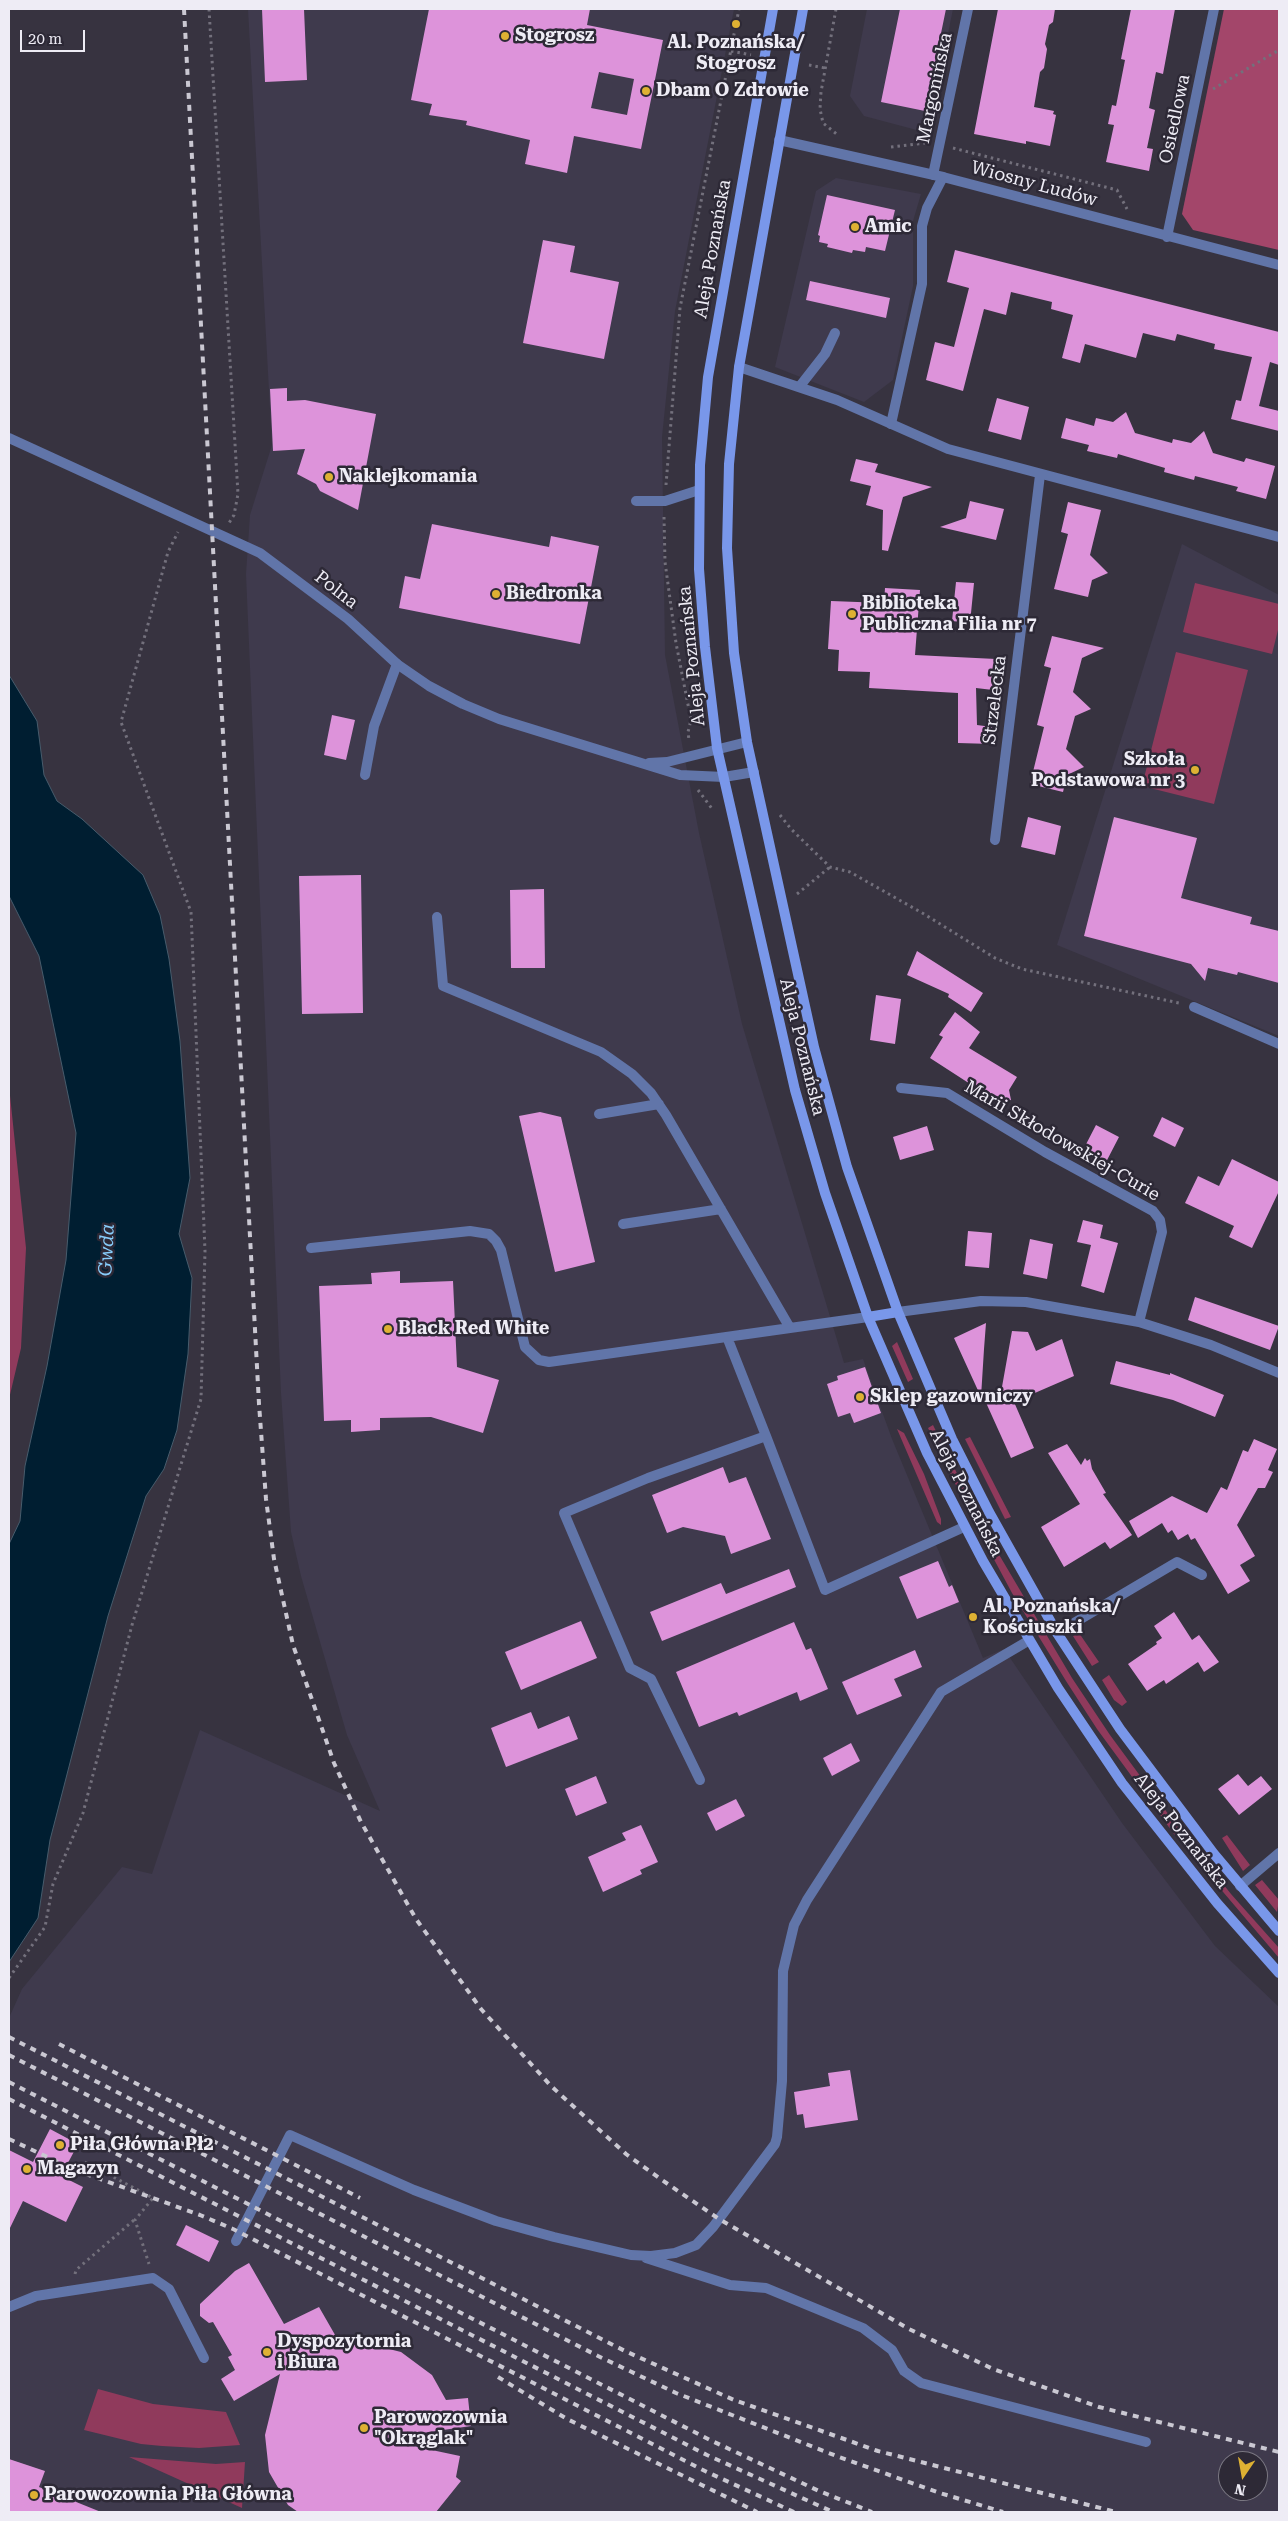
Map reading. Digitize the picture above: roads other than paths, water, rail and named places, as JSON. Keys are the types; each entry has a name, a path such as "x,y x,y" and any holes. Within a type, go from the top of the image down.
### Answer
{"main road":[{"name":"Aleja Poznańska","path":"773,9 714,338 702,435 699,490 701,610 717,748 795,1090 825,1193 868,1317 910,1417 964,1527 1028,1641 1078,1720 1145,1813 1217,1903 1279,1973"},
{"name":"Aleja Poznańska","path":"803,9 739,367 729,464 727,548 734,653 747,742 829,1105 865,1222 898,1312 971,1477 1013,1558 1057,1633 1143,1761 1240,1886 1279,1931"},
{"path":"868,1317 898,1312"}],"street":[{"name":"Margonińska","path":"933,175 968,9"},
{"name":"Osiedlowa","path":"1167,237 1214,9"},
{"name":"Wiosny Ludów","path":"779,140 943,177 1279,265"},
{"path":"891,424 922,284 922,226 927,208 943,177"},
{"path":"911,285 922,284"},
{"path":"800,386 820,360 835,333"},
{"path":"739,367 800,386 948,449 1279,537"},
{"name":"Polna","path":"9,438 223,536 274,562 348,619 397,664 429,686 490,715 680,775 724,777 754,772"},
{"name":"Strzelecka","path":"995,840 1040,475"},
{"path":"636,502 665,501 699,490"},
{"path":"365,775 374,726 397,664"},
{"name":"Polna","path":"641,763 668,762 717,748 747,742"},
{"path":"437,917 443,986 602,1052 632,1074 659,1104 790,1328"},
{"path":"1194,1007 1279,1044"},
{"name":"Marii Skłodowskiej-Curie","path":"901,1088 947,1093 1156,1214 1161,1226 1161,1237 1139,1322"},
{"path":"598,1114 659,1104"},
{"path":"623,1224 721,1208"},
{"path":"311,1248 470,1231 489,1234 501,1250 525,1347 530,1354 539,1360 549,1362 868,1317"},
{"path":"898,1312 981,1301 1012,1301 1139,1322 1211,1345 1279,1373"},
{"path":"727,1337 825,1590 964,1527"},
{"path":"700,1780 651,1679 630,1668 564,1513 648,1478 766,1436"},
{"path":"1057,1633 1177,1562 1202,1575"},
{"path":"638,2256 675,2253 696,2245 713,2227 775,2144 780,2122 782,2081 783,1971 794,1925 807,1900 941,1692 1028,1641"},
{"path":"1240,1886 1279,1853"},
{"path":"236,2241 290,2135 414,2190 496,2221 638,2256 730,2284 766,2288 863,2328 892,2350 904,2371 921,2383 1146,2442"},
{"path":"9,2307 36,2296 153,2278 169,2289 204,2358"}],"water":[{"name":"Gwda","path":"9,675 37,721 44,775 57,801 82,819 143,875 160,915 169,959 180,1041 190,1178 179,1234 192,1278 188,1354 177,1430 164,1469 146,1496 108,1616 50,1840 38,1918 9,1962 9,1544 20,1521 25,1466 47,1366 66,1260 76,1133 39,956 9,896"}],"railway":[{"path":"184,9 259,1404 266,1499 274,1559 293,1645 334,1763 361,1822 416,1919 481,2009 551,2086 626,2154 719,2219 909,2329 993,2369 1099,2407 1279,2452"},
{"path":"9,2037 625,2351 734,2400 878,2451 1116,2512"},
{"path":"59,2044 360,2198"},
{"path":"9,2055 598,2356 676,2393 839,2457 940,2493 1003,2512"},
{"path":"9,2082 710,2440 819,2491 872,2512"},
{"path":"9,2099 707,2455 833,2512"},
{"path":"9,2139 75,2170 200,2215 233,2229 705,2471 794,2512"},
{"path":"498,2377 567,2419 757,2512"}],"place":[{"name":"Al. Poznańska/ Stogrosz","path":"736,24"},
{"name":"Stogrosz","path":"505,36"},
{"name":"Dbam O Zdrowie","path":"646,91"},
{"name":"Amic","path":"855,227"},
{"name":"Naklejkomania","path":"329,477"},
{"name":"Biedronka","path":"496,594"},
{"name":"Biblioteka Publiczna Filia nr 7","path":"852,614"},
{"name":"Szkoła Podstawowa nr 3","path":"1195,770"},
{"name":"Black Red White","path":"388,1329"},
{"name":"Sklep gazowniczy","path":"860,1397"},
{"name":"Al. Poznańska/ Kościuszki","path":"973,1617"},
{"name":"Piła Główna Pł2","path":"60,2145"},
{"name":"Magazyn","path":"27,2169"},
{"name":"Dyspozytornia i Biura","path":"267,2352"},
{"name":"Parowozownia \"Okrąglak\"","path":"364,2428"},
{"name":"Parowozownia Piła Główna","path":"34,2495"}]}
